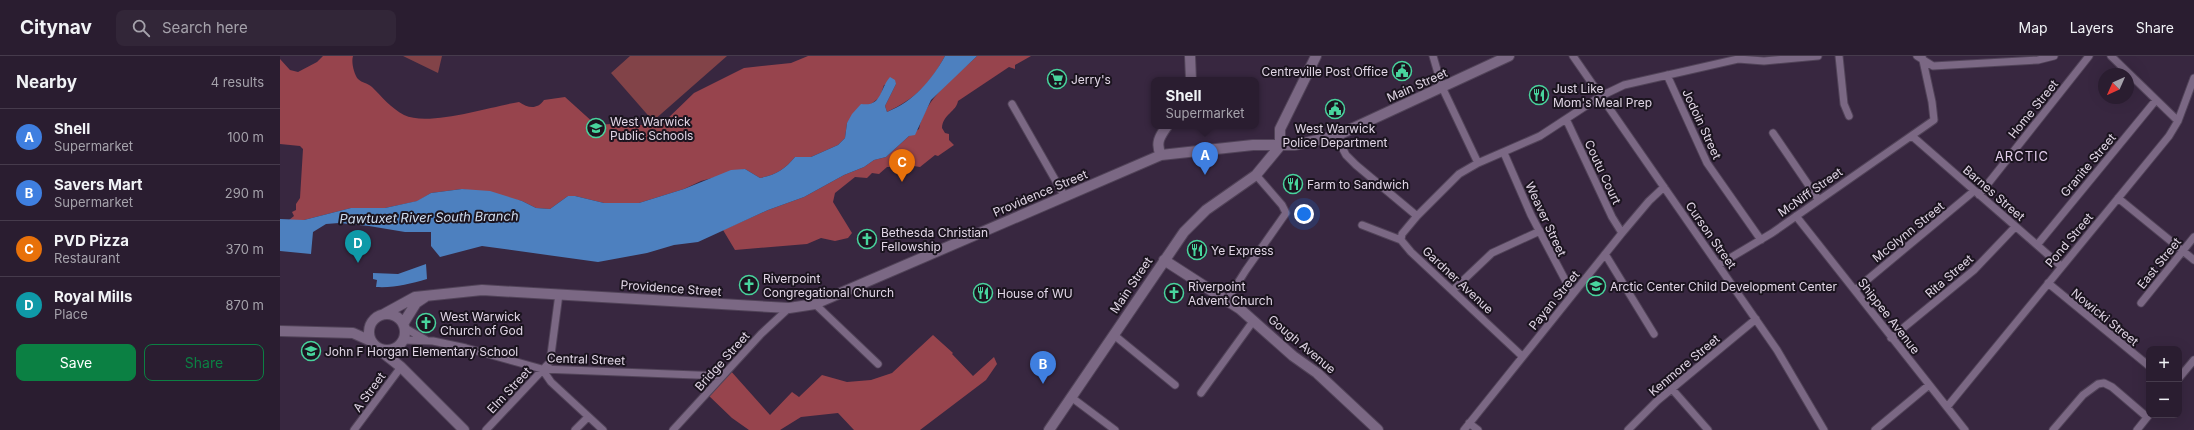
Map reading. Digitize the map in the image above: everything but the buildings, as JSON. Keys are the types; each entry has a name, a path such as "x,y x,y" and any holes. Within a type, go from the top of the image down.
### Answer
{"main road":[{"path":"1190,56 1191,77"},
{"path":"1280,146 1280,129 1316,56"},
{"name":"Main Street","path":"1336,136 1509,56"},
{"path":"1160,155 1157,148 1159,137 1165,129"},
{"name":"Providence Street","path":"384,314 415,297 482,290 789,308 815,304 1160,155 1253,145 1280,146 1314,142 1336,136"},
{"name":"Main Street","path":"1050,430 1184,232 1201,215 1256,175 1280,146"},
{"name":"Gough Avenue","path":"1164,260 1227,300 1254,320 1293,356 1317,373 1378,430"},
{"path":"401,367 398,358 404,326 416,303 428,295"},
{"path":"353,333 384,314 395,316 404,326"},
{"path":"372,322 368,331 374,345 401,367 464,430"},
{"path":"280,331 353,333 374,345 389,351 402,343"}],"street":[{"path":"1433,56 1442,87 1478,164"},
{"name":"Curson Street","path":"1573,56 1664,187 1720,264 1777,350 1824,430"},
{"path":"1362,225 1401,240 1402,234 1417,216 1459,174 1540,136 1601,96 1624,85 1737,58 1764,61 1818,56"},
{"path":"1839,56 1844,104 1849,116"},
{"path":"1921,57 1933,66 2038,60 2054,56"},
{"name":"Home Street","path":"1976,193 2089,56"},
{"path":"2111,56 2178,121"},
{"name":"McNiff Street","path":"1720,264 1761,240 1818,199 1934,120 1932,102 1921,57"},
{"name":"Jodoin Street","path":"1667,75 1707,163 1761,240"},
{"name":"Pond Street","path":"1947,407 2169,136 2178,121 2194,78"},
{"name":"Granite Street","path":"2037,245 2156,100"},
{"path":"1012,104 1065,197"},
{"name":"Coutu Court","path":"1566,119 1612,217 1622,233"},
{"path":"1773,133 1818,199"},
{"path":"1336,136 1346,155 1351,160 1417,216"},
{"name":"Barnes Street","path":"1912,136 2061,266"},
{"name":"Weaver Street","path":"1504,152 1540,231 1572,293"},
{"path":"1227,300 1246,270 1284,219 1286,213 1282,205 1256,175"},
{"name":"Payan Street","path":"1464,430 1572,293 1649,201 1664,187"},
{"name":"McGlynn Street","path":"1855,290 1976,193"},
{"path":"2118,198 2194,260"},
{"name":"Shippee Avenue","path":"1796,216 1965,430"},
{"name":"Rita Street","path":"1891,338 1974,270 2015,227"},
{"path":"1453,290 1492,253 1540,231"},
{"name":"East Street","path":"2141,303 2194,237"},
{"name":"Gardner Avenue","path":"1401,240 1411,252 1522,356"},
{"path":"1605,254 1654,334"},
{"name":"Nowicki Street","path":"2048,283 2146,364"},
{"name":"Elm Street","path":"486,430 550,362 559,294"},
{"path":"815,304 878,364"},
{"name":"Bridge Street","path":"673,430 761,334 789,308"},
{"name":"Kenmore Street","path":"1628,430 1642,414 1756,319"},
{"path":"1201,393 1254,320"},
{"path":"404,326 428,341"},
{"path":"1114,336 1175,385"},
{"path":"402,343 428,341"},
{"name":"Central Street","path":"428,341 466,348 542,369 722,376"},
{"path":"2182,374 2194,360"},
{"name":"A Street","path":"354,430 401,367"},
{"path":"542,369 551,382 602,430"},
{"path":"2053,430 2083,395 2098,384 2104,384 2112,387 2146,414"},
{"path":"1874,430 1929,385"},
{"path":"1672,389 1708,430"},
{"path":"1071,397 1115,430"},
{"path":"574,430 588,417"},
{"path":"2137,430 2146,418"},
{"path":"1469,423 1478,430"}],"shaded area":[{"name":"West Warwick Public Schools","path":"323,56 353,56 353,68 358,79 370,86 399,112 415,118 429,119 444,117 519,102 529,107 535,107 544,100 565,97 596,125 627,123 648,126 663,123 694,93 744,68 791,63 808,56 945,56 934,75 914,96 887,112 885,106 896,84 884,85 880,97 847,123 845,138 838,145 811,157 795,157 780,171 766,177 760,178 745,169 701,181 684,189 639,203 604,203 575,196 568,196 550,209 536,208 522,201 462,189 431,193 418,201 385,208 351,208 304,220 289,220 294,216 292,212 296,210 296,204 300,198 303,149 300,146 280,144 280,59 290,70 298,72 317,62"},
{"path":"403,56 442,56 438,73"},
{"path":"630,56 727,56 653,121 611,73"},
{"path":"977,56 1031,56 1015,65 1015,69 1009,67 958,101 955,108 945,119 942,128 945,133 949,134 949,140 954,145 938,156 935,155 920,167 907,165 904,167 902,175 892,167 887,167 879,174 872,173 867,178 855,177 835,193 833,202 852,233 848,238 835,241 821,238 807,244 735,250 723,230 768,210 804,197 844,175 864,167 874,160 886,157 919,129 922,118 934,98"},
{"path":"933,335 953,353 952,354 973,376 994,357 997,364 986,380 920,430 854,430 838,413 801,417 780,430 749,430 732,418 707,394 729,369 770,415 792,392 799,397 822,375 847,382 871,380 892,373"}],"water":[{"name":"Pawtuxet River South Branch","path":"945,56 977,56 931,100 915,135 909,136 886,157 874,160 864,167 844,175 804,197 768,210 698,242 674,245 647,253 598,262 482,246 440,257 431,246 431,232 405,232 339,223 326,224 313,232 311,254 280,251 280,219 304,220 351,208 385,208 417,201 431,193 462,189 490,191 522,201 536,208 550,209 568,196 575,196 604,203 639,203 684,189 731,170 745,169 760,178 766,177 780,171 795,157 811,157 838,145 845,138 847,123 852,114 861,104 873,103 877,100 890,77 895,80 896,84 885,106 887,112 914,96 928,82"},
{"path":"426,264 427,279 402,285 376,287 377,280 373,279 373,273 398,274"}],"place":[{"name":"Centreville Post Office","path":"1402,71"},
{"name":"Jerry's","path":"1057,79"},
{"name":"Just Like Mom's Meal Prep","path":"1539,95"},
{"name":"West Warwick Police Department","path":"1335,109"},
{"name":"West Warwick Public Schools","path":"596,128"},
{"name":"Shell","path":"1205,175"},
{"name":"PVD Pizza","path":"902,182"},
{"name":"Farm to Sandwich","path":"1293,184"},
{"name":"Bethesda Christian Fellowship","path":"867,239"},
{"name":"Ye Express","path":"1197,250"},
{"name":"Royal Mills","path":"358,263"},
{"name":"Riverpoint Congregational Church","path":"749,285"},
{"name":"Arctic Center Child Development Center","path":"1596,286"},
{"name":"House of WU","path":"983,293"},
{"name":"Riverpoint Advent Church","path":"1174,293"},
{"name":"West Warwick Church of God","path":"426,323"},
{"name":"John F Horgan Elementary School","path":"311,351"},
{"name":"Savers Mart","path":"1043,384"}],"district":[{"name":"ARCTIC","path":"2022,156"}]}
